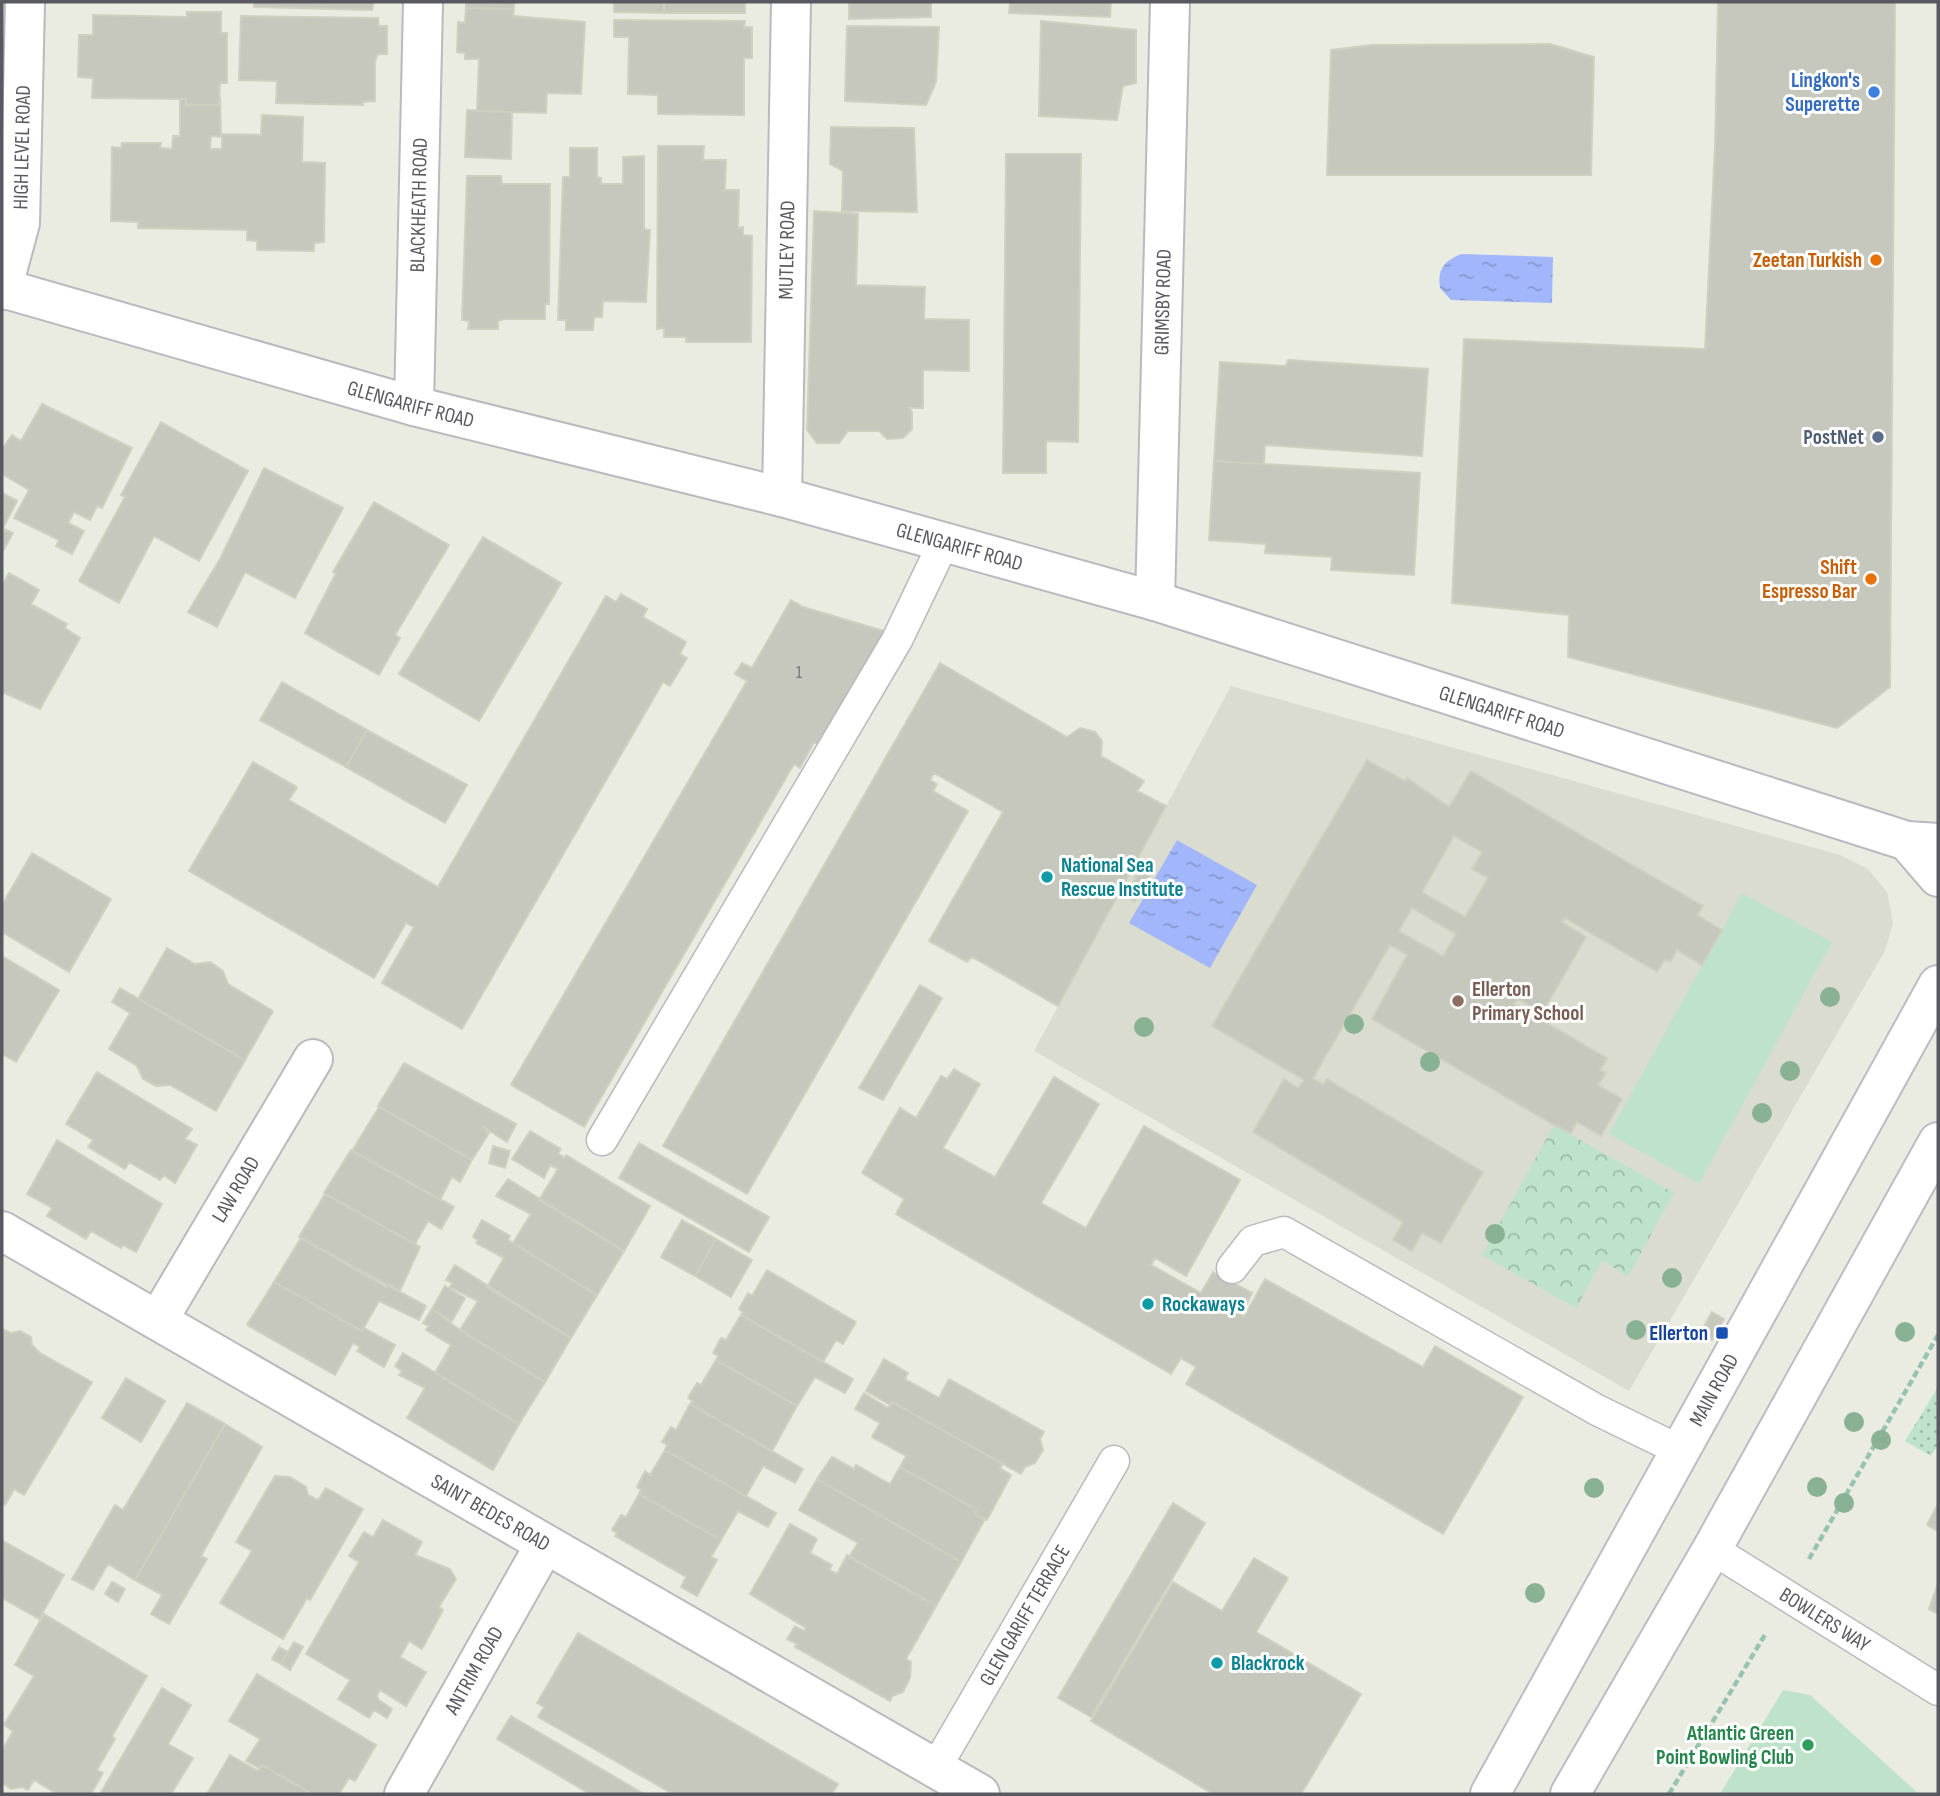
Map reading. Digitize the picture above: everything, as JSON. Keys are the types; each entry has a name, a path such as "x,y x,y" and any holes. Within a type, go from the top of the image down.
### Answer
{"street":[{"name":"HIGH LEVEL ROAD","path":"2,289 20,223 25,2"},
{"name":"BLACKHEATH ROAD","path":"414,406 423,2"},
{"name":"MUTLEY ROAD","path":"782,498 792,2"},
{"name":"GRIMSBY ROAD","path":"1155,601 1170,2"},
{"name":"GLENGARIFF ROAD","path":"2,289 414,406 782,498 1155,601 1923,842 1938,877"},
{"name":"MAIN ROAD","path":"1489,1794 1938,985"},
{"name":"LAW ROAD","path":"158,1321 313,1059"},
{"path":"1570,1794 1712,1549 1938,1142"},
{"name":"SAINT BEDES ROAD","path":"2,1231 544,1546 927,1782 980,1794"},
{"name":"ANTRIM ROAD","path":"404,1794 544,1546"}],"lane":[{"path":"602,1140 897,640 944,542"},
{"path":"1232,1268 1253,1241 1284,1232 1597,1410 1681,1451"},
{"name":"GLEN GARIFF TERRACE","path":"927,1782 1114,1461"},
{"name":"BOWLERS WAY","path":"1712,1549 1938,1689"}],"shaded area":[{"name":"Ellerton Primary School","path":"1231,686 1840,855 1868,869 1887,892 1893,923 1885,951 1629,1391 1034,1051"}],"green space":[{"path":"1742,893 1832,942 1699,1184 1609,1134"},
{"path":"1554,1125 1674,1193 1628,1276 1602,1261 1576,1308 1482,1255"},
{"path":"1938,1387 1938,1445 1931,1456 1905,1441"},
{"name":"Atlantic Green Point Bowling Club","path":"1783,1690 1810,1695 1919,1794 1720,1794"}],"water":[{"path":"1461,254 1553,257 1552,303 1451,300 1440,288 1441,271 1446,263"},
{"path":"1177,840 1257,885 1210,968 1129,923"}],"building":[{"path":"254,2 374,2 372,10 254,7"},
{"path":"466,2 514,2 514,9 466,8"},
{"path":"614,2 664,2 664,13 614,12"},
{"path":"664,2 745,2 745,13 664,13"},
{"path":"849,2 931,2 931,17 849,19"},
{"path":"1010,2 1111,2 1110,17 1009,13"},
{"path":"1718,2 1895,2 1890,687 1837,728 1568,657 1569,615 1452,603 1464,339 1705,349 1715,147"},
{"path":"466,8 514,9 513,16 585,22 581,94 547,93 546,113 477,111 479,59 465,59 465,53 457,52 458,22 465,23"},
{"path":"187,12 221,12 221,33 227,33 227,83 220,83 219,105 186,105 186,99 92,98 93,78 78,77 79,35 93,35 93,15 187,17"},
{"path":"241,16 378,18 379,26 387,26 387,54 378,54 375,61 375,101 363,102 363,105 276,103 277,81 239,80"},
{"path":"614,20 745,21 744,27 752,27 752,58 744,58 744,115 658,114 658,95 628,94 629,37 614,37"},
{"path":"1041,21 1136,30 1136,83 1123,86 1117,120 1039,116"},
{"path":"847,26 939,27 936,82 926,105 845,101"},
{"path":"1550,44 1594,57 1591,175 1327,175 1331,50 1372,45"},
{"path":"220,97 221,137 211,136 210,149 222,149 222,134 261,135 262,115 303,117 302,162 325,163 324,242 314,243 314,251 257,250 257,241 247,240 247,230 138,228 138,222 111,221 112,147 121,148 122,143 161,143 160,148 172,149 173,136 180,136 180,99 186,99 186,105 219,105"},
{"path":"467,110 512,112 511,159 465,157"},
{"path":"831,127 914,128 917,212 842,211 843,171 830,164"},
{"path":"658,146 704,146 703,160 726,160 725,190 739,190 738,228 743,227 743,235 752,236 751,342 686,342 686,337 664,337 664,328 657,329"},
{"path":"570,148 597,148 597,177 601,178 601,184 623,184 623,157 644,156 644,229 650,230 646,302 603,301 602,317 594,317 593,330 566,330 566,320 558,320 563,177 570,177"},
{"path":"1006,154 1081,154 1078,442 1046,441 1046,473 1003,473"},
{"path":"467,176 501,176 502,184 550,184 549,304 545,304 545,319 504,319 498,321 498,329 468,329 469,321 462,320"},
{"path":"814,211 858,214 856,285 925,287 924,319 969,320 969,371 923,370 923,408 909,408 912,412 912,429 903,438 887,439 879,431 848,431 839,443 817,443 807,430"},
{"path":"1288,360 1428,369 1422,456 1265,445 1264,464 1214,461 1220,362 1286,366"},
{"path":"42,404 132,448 102,508 97,506 90,520 74,512 68,523 84,531 72,554 56,546 59,540 14,518 29,490 2,474 2,449 12,435 21,441"},
{"path":"161,422 248,471 199,561 154,536 119,603 79,581 125,497 121,495"},
{"path":"1214,461 1420,473 1414,575 1331,570 1332,557 1265,553 1266,544 1209,540"},
{"path":"264,468 343,508 295,598 245,572 217,627 188,612 220,559"},
{"path":"2,493 17,501 2,530"},
{"path":"374,502 449,545 395,635 400,638 379,675 305,633 336,573 333,572"},
{"path":"4,529 13,533 2,553 2,533"},
{"path":"483,537 561,583 479,721 399,674"},
{"path":"9,573 39,590 31,604 67,624 65,628 80,638 40,709 2,692 2,585"},
{"path":"621,594 647,609 643,617 686,642 680,654 687,658 670,686 663,682 462,1029 382,983 414,927 406,923 374,978 189,871 253,762 297,787 289,800 438,887 606,596 616,602"},
{"path":"791,600 803,607 891,633 824,748 814,742 800,768 794,764 584,1127 511,1085 747,681 735,674 742,663 752,668"},
{"name":"National Sea Rescue Institute","path":"940,663 1067,737 1080,728 1095,732 1102,741 1101,756 1144,781 1137,791 1166,806 1058,1006 972,957 967,962 929,941 1003,812 934,773 930,780 937,784 933,791 968,811 747,1194 663,1146"},
{"path":"282,682 367,730 346,767 260,720"},
{"path":"367,730 467,785 445,823 346,767"},
{"path":"1367,760 1405,781 1407,778 1449,807 1471,771 1703,906 1697,915 1722,930 1702,965 1677,950 1670,962 1665,959 1657,972 1565,918 1562,922 1586,937 1542,1013 1518,999 1514,1004 1607,1058 1600,1070 1606,1073 1598,1085 1622,1099 1601,1136 1577,1122 1571,1133 1554,1125 1372,1019 1407,955 1390,945 1313,1078 1323,1085 1327,1079 1483,1172 1441,1243 1422,1233 1412,1251 1393,1240 1403,1222 1253,1132 1284,1079 1298,1088 1304,1080 1212,1026","holes":["1454,836 1482,852 1472,869 1488,878 1465,917 1422,892","1412,908 1456,934 1443,956 1399,931"]},
{"path":"32,853 111,899 69,972 2,932 2,905"},
{"path":"1140,869 1150,874 1135,902 1125,897"},
{"path":"167,948 195,964 210,962 223,971 228,984 273,1011 245,1060 138,999"},
{"path":"2,956 59,990 16,1062 2,1054"},
{"path":"920,985 942,998 883,1100 859,1088"},
{"path":"120,988 245,1060 216,1111 170,1085 156,1086 143,1079 137,1066 109,1049 130,1013 112,1002"},
{"path":"404,1063 516,1124 507,1142 482,1126 489,1133 472,1160 378,1106"},
{"name":"Rockaways","path":"954,1069 980,1084 943,1148 995,1177 1054,1077 1099,1104 1041,1203 1086,1228 1144,1126 1240,1180 1186,1276 1155,1258 1151,1265 1201,1293 1213,1272 1252,1293 1241,1315 1244,1317 1265,1279 1423,1367 1435,1346 1523,1397 1443,1534 1186,1384 1196,1367 1181,1358 1171,1374 896,1214 904,1199 862,1173 900,1108 916,1118 941,1076 947,1079"},
{"path":"97,1072 192,1129 185,1139 197,1145 175,1183 164,1175 160,1180 129,1162 125,1169 88,1147 93,1140 66,1124"},
{"path":"379,1107 472,1160 460,1182 452,1177 440,1200 352,1151"},
{"path":"530,1131 561,1149 558,1153 564,1158 566,1155 650,1206 624,1251 539,1200 558,1169 550,1165 544,1178 512,1159"},
{"path":"57,1140 162,1204 136,1252 123,1245 121,1248 91,1231 86,1239 47,1216 52,1208 27,1194"},
{"path":"639,1143 769,1217 749,1252 619,1178"},
{"path":"493,1146 510,1151 505,1168 489,1163"},
{"path":"351,1150 454,1207 441,1229 428,1221 415,1244 324,1193"},
{"path":"508,1179 624,1251 597,1295 513,1243 531,1214 496,1196"},
{"path":"325,1194 420,1247 400,1291 388,1284 386,1287 299,1237"},
{"path":"482,1220 510,1236 508,1240 597,1295 571,1338 487,1287 504,1258 476,1243 478,1240 473,1237"},
{"path":"682,1220 716,1239 695,1276 661,1257"},
{"path":"301,1238 426,1306 419,1320 379,1301 362,1331 274,1282"},
{"path":"716,1239 752,1260 731,1297 695,1276"},
{"path":"455,1265 571,1338 545,1382 460,1330 478,1301 450,1287 452,1283 446,1280"},
{"path":"767,1270 856,1322 843,1344 836,1340 823,1362 741,1315 743,1312 739,1309 748,1293 752,1296"},
{"path":"274,1282 362,1331 364,1328 395,1345 384,1367 357,1351 360,1347 353,1343 335,1375 247,1325"},
{"path":"445,1286 465,1298 452,1321 432,1309"},
{"path":"432,1309 460,1330 545,1382 519,1424 435,1373 451,1345 426,1330 429,1326 423,1323"},
{"path":"1712,1312 1724,1319 1712,1340 1700,1334"},
{"path":"741,1315 853,1379 845,1393 815,1377 797,1406 716,1360 718,1356 713,1353 721,1338 726,1340"},
{"path":"2,1329 11,1333 20,1331 31,1337 32,1345 40,1353 92,1382 24,1495 14,1489 5,1505 2,1502"},
{"path":"403,1353 519,1424 493,1470 407,1418 425,1388 399,1375 402,1371 395,1366"},
{"path":"884,1359 908,1373 905,1379 939,1398 949,1379 1044,1432 1040,1439 1043,1450 1035,1463 1025,1467 1021,1474 892,1402 890,1405 866,1391"},
{"path":"716,1360 797,1406 772,1451 690,1404 693,1401 688,1398 697,1383 701,1385"},
{"path":"126,1378 165,1401 141,1442 102,1418"},
{"path":"864,1393 888,1408 892,1402 1003,1464 1000,1468 1011,1475 987,1520 975,1514 977,1510 900,1467 906,1456 872,1437 880,1423 855,1409"},
{"path":"187,1403 225,1424 135,1580 108,1564 93,1590 72,1579 115,1505 123,1510"},
{"path":"690,1404 803,1469 795,1483 763,1466 746,1496 665,1450 667,1445 662,1442 671,1427 676,1430"},
{"path":"225,1424 262,1447 201,1556 207,1559 169,1624 151,1614 162,1595 135,1580"},
{"path":"665,1450 776,1513 768,1527 738,1511 721,1540 639,1494 641,1490 637,1487 645,1471 650,1475"},
{"path":"832,1457 854,1469 856,1465 890,1484 900,1467 977,1510 975,1514 985,1519 961,1562 817,1479"},
{"path":"275,1476 290,1477 306,1487 308,1495 318,1500 326,1488 363,1509 310,1600 307,1598 283,1639 220,1603 252,1551 236,1542"},
{"path":"817,1479 961,1562 936,1606 849,1557 858,1543 799,1510"},
{"path":"639,1494 721,1540 711,1557 717,1560 697,1596 681,1587 686,1577 615,1536 617,1533 612,1530 621,1515 626,1517"},
{"path":"1173,1503 1205,1523 1091,1717 1058,1698"},
{"path":"1938,1504 1938,1531 1927,1525"},
{"path":"383,1520 422,1542 415,1555 450,1569 456,1579 439,1607 443,1610 422,1649 409,1641 400,1657 426,1672 406,1706 380,1690 377,1696 379,1700 392,1709 387,1718 374,1710 369,1718 338,1699 350,1680 306,1654 359,1562 349,1556 364,1532 373,1537"},
{"path":"790,1524 817,1539 810,1553 832,1565 829,1570 837,1574 847,1555 936,1606 906,1659 911,1662 910,1678 903,1692 892,1696 890,1701 795,1647 797,1644 787,1639 795,1626 804,1631 806,1628 750,1594"},
{"path":"3,1541 64,1575 39,1619 2,1598"},
{"name":"Blackrock","path":"1254,1558 1288,1578 1256,1632 1361,1694 1301,1794 1213,1794 1091,1721 1173,1582 1222,1611"},
{"path":"112,1582 125,1589 118,1602 105,1594"},
{"path":"1938,1583 1938,1614 1929,1609"},
{"path":"44,1614 147,1676 112,1736 115,1739 97,1770 103,1773 91,1794 57,1794 34,1780 28,1790 22,1787 11,1789 2,1783 2,1751 13,1731 4,1725 34,1676 15,1665"},
{"path":"578,1633 838,1784 832,1794 673,1794 538,1717 544,1707 537,1703"},
{"path":"294,1642 303,1647 290,1670 281,1664"},
{"path":"279,1647 288,1652 281,1664 272,1659"},
{"path":"257,1674 376,1745 355,1781 349,1778 339,1794 312,1794 262,1765 259,1768 246,1761 260,1739 229,1721"},
{"path":"162,1688 191,1705 168,1744 193,1758 171,1794 100,1794"},
{"path":"511,1716 644,1794 590,1794 497,1739"},
{"path":"230,1755 258,1771 262,1765 312,1794 207,1794"}],"place":[{"name":"Lingkon's Superette","path":"1874,92"},
{"name":"Zeetan Turkish","path":"1876,260"},
{"name":"PostNet","path":"1878,437"},
{"name":"Shift Espresso Bar","path":"1871,579"},
{"name":"National Sea Rescue Institute","path":"1047,877"},
{"name":"Ellerton Primary School","path":"1458,1001"},
{"name":"Rockaways","path":"1148,1304"},
{"name":"Ellerton","path":"1722,1333"},
{"name":"Blackrock","path":"1217,1663"},
{"name":"Atlantic Green Point Bowling Club","path":"1808,1745"}]}
